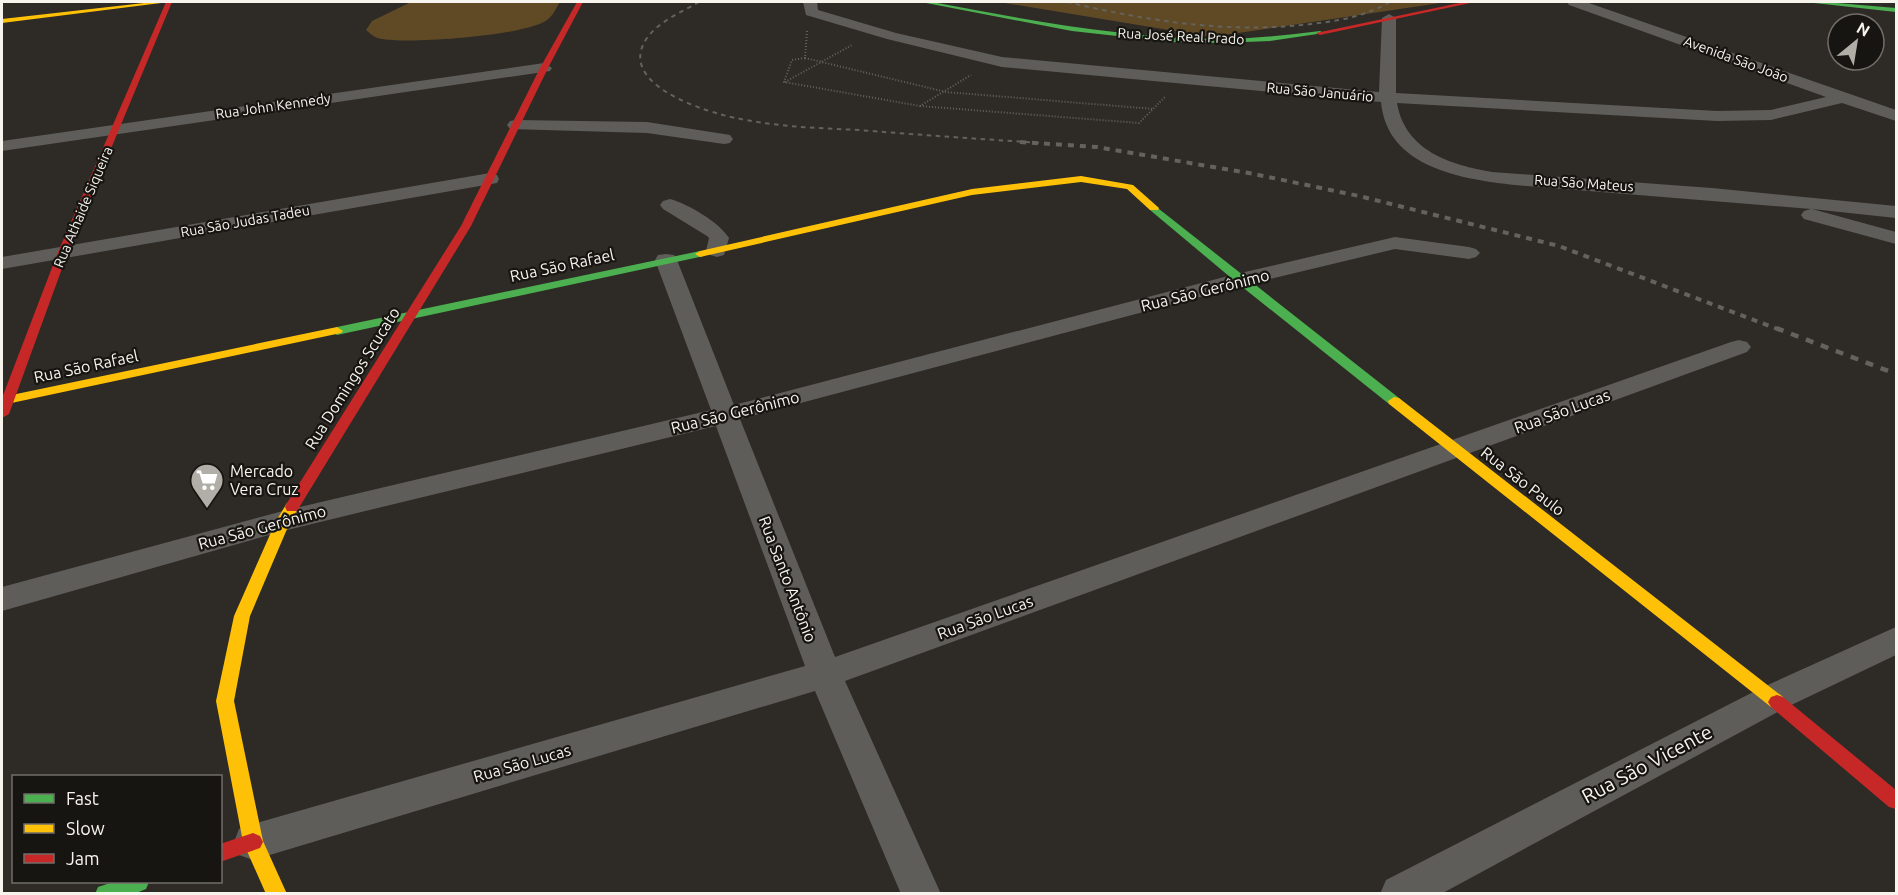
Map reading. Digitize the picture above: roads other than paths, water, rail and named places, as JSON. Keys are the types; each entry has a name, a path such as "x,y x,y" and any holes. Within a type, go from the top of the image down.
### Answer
{"street":[{"path":"2,21 167,2"},
{"name":"Rua Athaide Siqueira","path":"2,414 4,401 63,252 167,2"},
{"name":"Rua Domingos Scucato","path":"277,894 253,842 225,701 242,616 283,521 466,226 544,68 580,2"},
{"name":"Rua José Real Prado","path":"924,2 1090,30 1187,39 1245,41 1304,35 1472,2"},
{"name":"Avenida São João","path":"1574,2 1896,116"},
{"path":"1808,2 1896,10"},
{"name":"Rua São Januário","path":"811,7 892,36 1002,62 1389,98 1717,116 1772,116 1845,98"},
{"name":"Rua São Mateus","path":"1389,18 1389,98 1392,119 1398,130 1416,150 1431,161 1479,175 1778,199 1896,212"},
{"name":"Rua John Kennedy","path":"2,146 544,68"},
{"path":"516,125 624,126 686,131 724,139"},
{"name":"Rua São Judas Tadeu","path":"2,263 489,179"},
{"name":"Rua São Rafael","path":"4,401 717,250 972,192 1081,179 1130,187"},
{"name":"Rua São Paulo","path":"1130,187 1240,280 1773,698 1896,801"},
{"path":"1778,199 1786,205 1811,215 1896,238"},
{"path":"670,205 679,212 712,226 719,238 717,250"},
{"name":"Rua São Gerônimo","path":"2,599 283,521 726,416 1240,280 1395,243 1469,254"},
{"name":"Rua Santo Antônio","path":"666,260 825,674 921,894"},
{"name":"Rua São Lucas","path":"222,852 825,674 1457,450 1739,347"},
{"name":"Rua São Vicente","path":"1400,894 1773,698 1896,640"},
{"path":"105,894 136,883"}],"railway":[{"path":"699,2 671,17 652,32 640,54 643,69 653,82 686,102 722,115 782,125 1041,143"},
{"path":"1067,2 1158,20 1249,27 1280,27 1332,21 1362,14 1390,2"},
{"path":"1020,142 1097,147 1254,174 1359,196 1559,246 1780,330"},
{"path":"1776,328 1896,374"}],"place":[{"name":"Mercado Vera Cruz","path":"207,509"}]}
